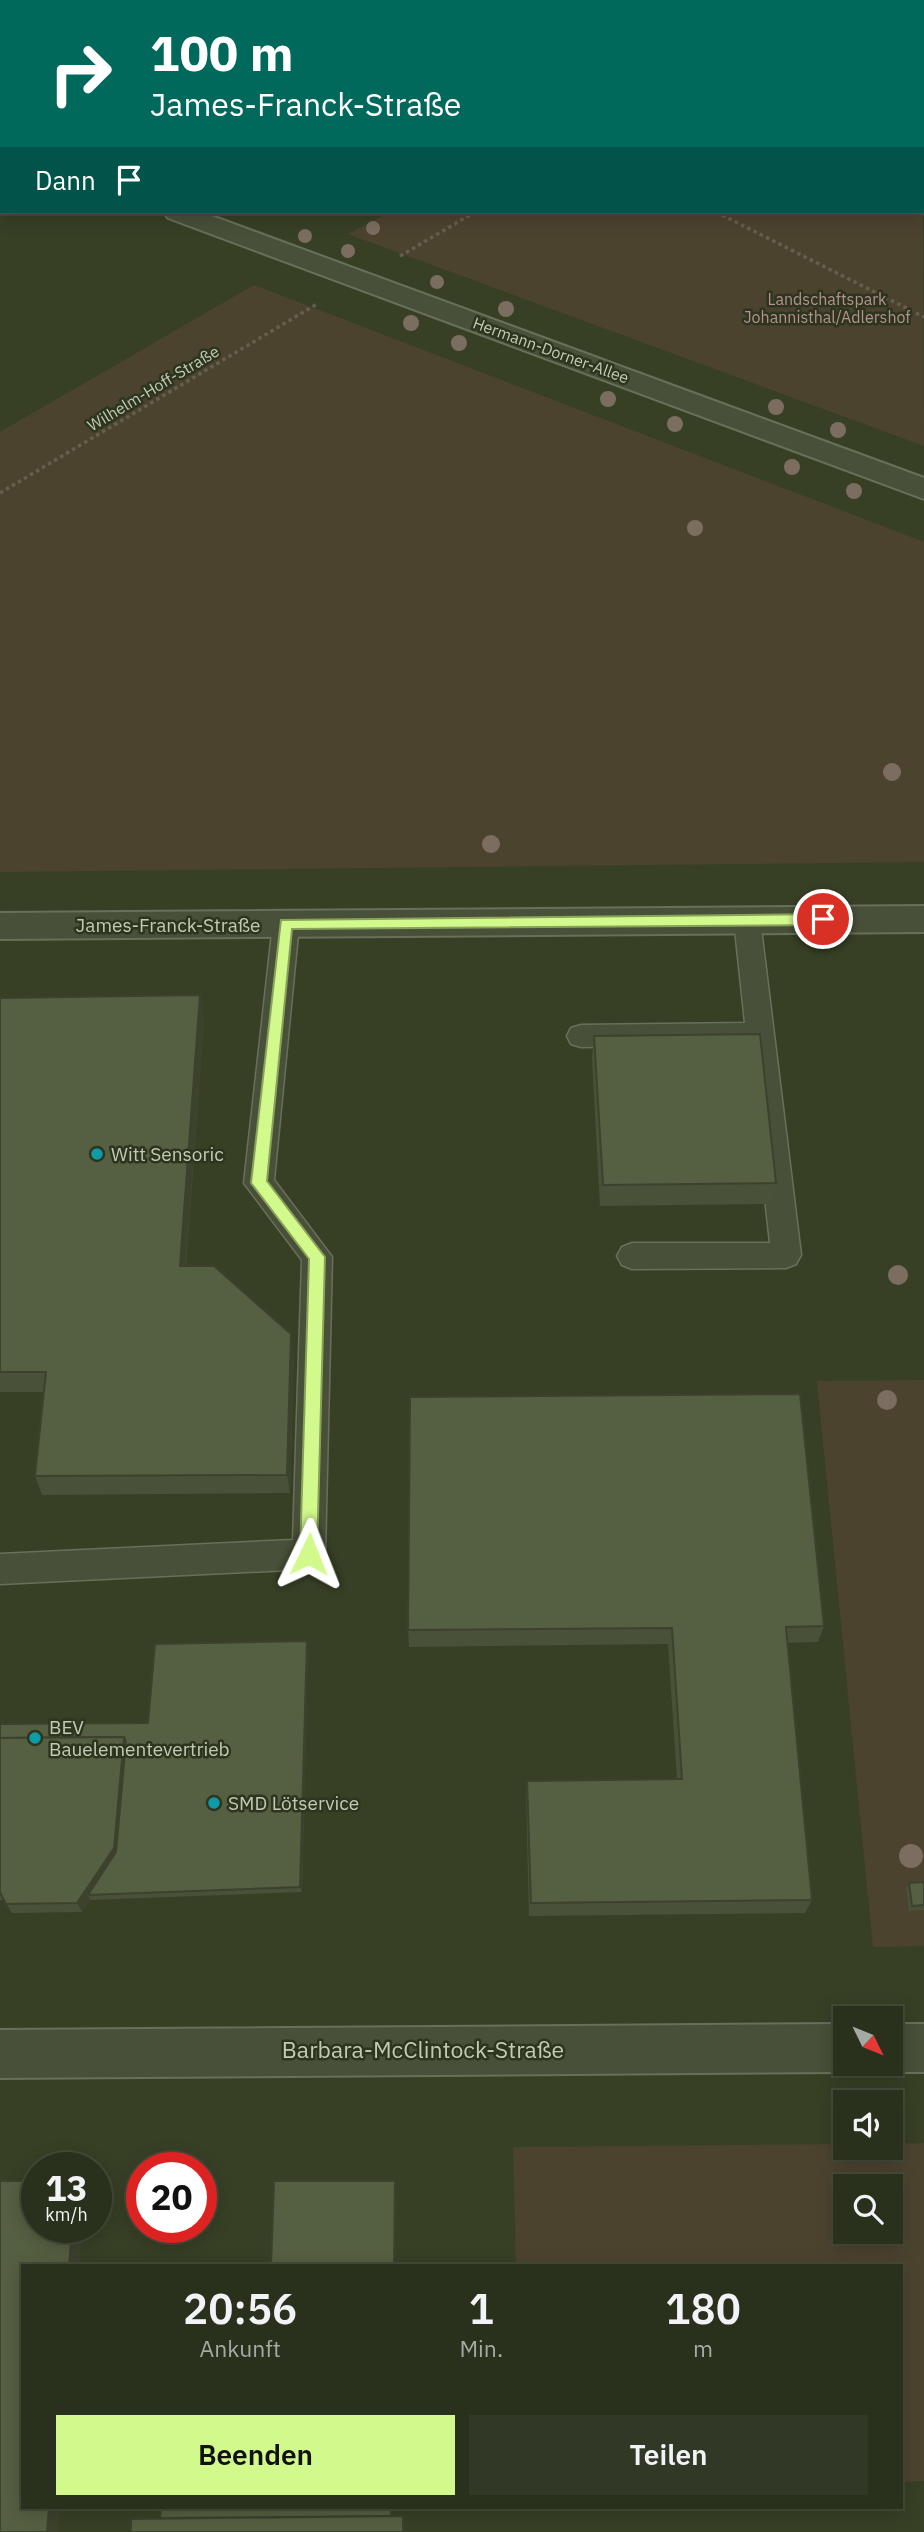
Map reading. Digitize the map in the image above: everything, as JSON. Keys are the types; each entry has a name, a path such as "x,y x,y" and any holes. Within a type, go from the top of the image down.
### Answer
{"street":[{"name":"Hermann-Dorner-Allee","path":"182,214 924,489"},
{"name":"James-Franck-Straße","path":"0,926 924,919"},
{"name":"Barbara-McClintock-Straße","path":"0,2054 833,2048"},
{"path":"903,2048 924,2048"}],"lane":[{"path":"632,1256 786,1255 747,920"},
{"path":"0,1570 309,1554 317,1257 259,1183 286,924"},
{"path":"581,1036 761,1034"}],"path":[{"path":"398,256 472,214"},
{"path":"720,214 924,317"},
{"name":"Wilhelm-Hoff-Straße","path":"0,493 317,304"}],"green space":[{"name":"Landschaftspark Johannisthal/Adlershof","path":"386,214 923,214 924,446 348,234"},
{"path":"254,285 924,542 924,862 0,872 0,432"},
{"path":"924,1380 924,1946 873,1947 817,1381"},
{"path":"924,2143 924,2481 903,2482 903,2264 516,2264 513,2147 833,2144 833,2160 903,2160 903,2144"}],"building":[{"name":"Witt Sensoric","path":"200,995 180,1266 214,1266 291,1334 287,1475 35,1476 46,1372 0,1372 0,998"},
{"path":"760,1034 776,1183 603,1185 594,1036"},
{"path":"800,1394 824,1626 786,1627 812,1900 531,1903 527,1781 682,1779 672,1628 408,1630 410,1397"},
{"name":"SMD Lötservice","path":"307,1641 300,1887 88,1895 116,1852 126,1742 124,1737 0,1738 0,1724 148,1723 155,1644"},
{"path":"124,1737 114,1848 77,1903 6,1904 0,1892 0,1738"},
{"path":"924,1882 924,1905 912,1906 909,1883"},
{"path":"0,2181 21,2181 21,2243 71,2243 69,2264 21,2264 21,2509 49,2509 47,2532 0,2532"},
{"path":"274,2181 395,2181 394,2264 271,2264"},
{"path":"161,2509 391,2509 391,2516 160,2518"},
{"path":"403,2516 403,2532 131,2532 131,2519"}],"place":[{"name":"Witt Sensoric","path":"97,1154"},
{"name":"BEV Bauelementevertrieb","path":"35,1738"},
{"name":"SMD Lötservice","path":"214,1803"}],"route":[{"path":"309,1554 317,1257 259,1183 286,924 823,919"}]}
